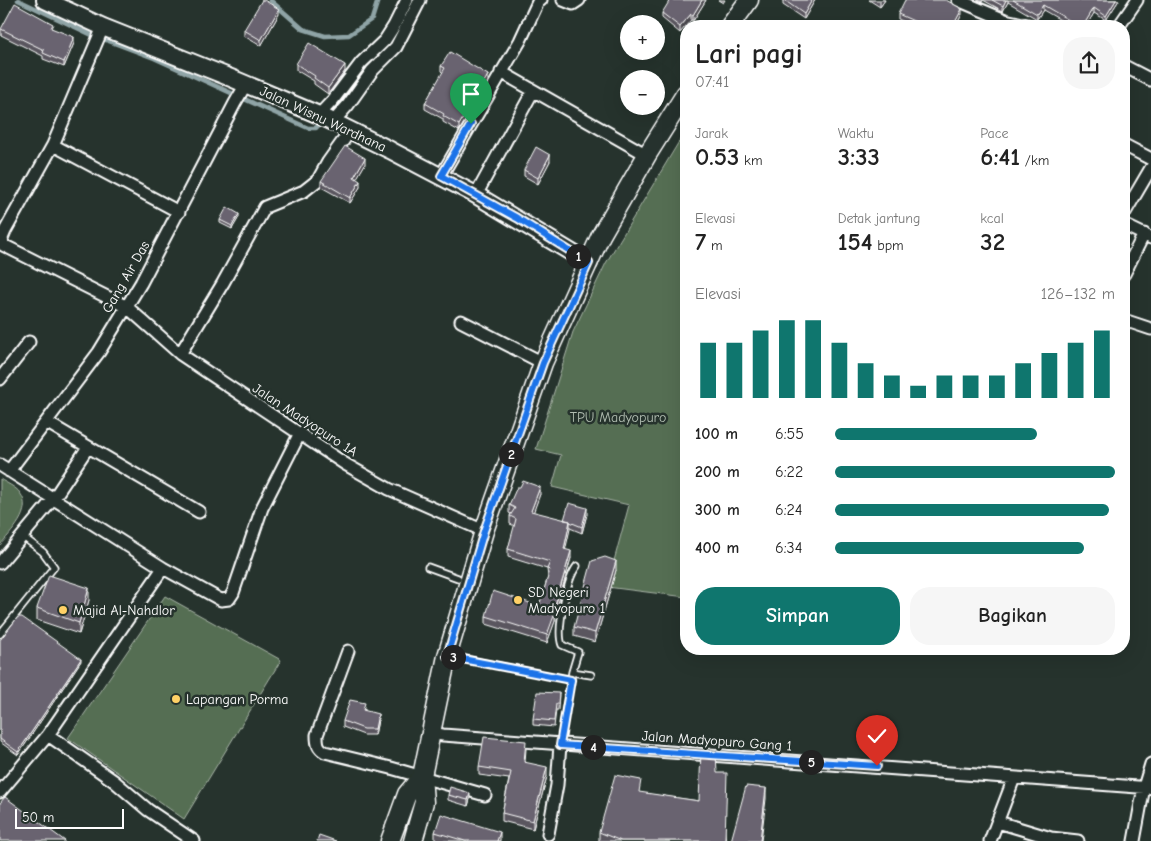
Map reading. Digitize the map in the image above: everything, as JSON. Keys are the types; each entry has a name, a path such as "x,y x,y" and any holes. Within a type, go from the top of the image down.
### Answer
{"main road":[{"path":"734,20 749,0"},
{"path":"413,841 424,802 422,776 430,733 463,580 484,531 543,363 601,235 680,103"},
{"path":"390,841 407,794 422,776"}],"street":[{"name":"Jalan Wisnu Wardhana","path":"45,0 244,89 325,119 350,131 476,195 589,263"},
{"path":"367,67 394,26 407,0"},
{"path":"325,119 333,100 367,67 396,48 420,0"},
{"path":"441,176 520,41 538,2 541,0"},
{"path":"563,0 574,4 579,0"},
{"path":"958,0 1005,20"},
{"path":"1123,20 1137,0"},
{"path":"103,27 53,145 179,212"},
{"path":"1130,69 1151,80"},
{"path":"501,72 647,155"},
{"name":"Gang Air Das","path":"5,468 46,422 99,352 179,212 234,103 244,89"},
{"path":"476,195 533,91"},
{"path":"180,354 223,283 265,207 304,191 318,180 350,131"},
{"name":"Jalan Madyopuro 1A","path":"53,145 5,231 3,245 126,307 180,354 345,464 389,489 484,531"},
{"path":"1130,148 1151,159"},
{"path":"1130,204 1151,168"},
{"path":"1130,227 1147,236 1130,264"},
{"path":"461,321 543,363"},
{"path":"1130,322 1151,329"},
{"path":"0,379 29,342"},
{"path":"46,422 199,512"},
{"path":"5,468 163,568 222,600 230,599 262,508 299,435"},
{"path":"0,563 54,498 88,447"},
{"path":"0,792 48,735 163,568"},
{"path":"348,651 317,736 320,749 325,752 422,776 486,795"},
{"name":"Jalan Madyopuro Gang 1","path":"430,733 443,736 560,745 877,766 1147,788"},
{"path":"48,735 114,781 148,810 194,841"},
{"path":"548,834 557,785 560,745"},
{"path":"1134,841 1151,764"},
{"path":"990,841 1014,778"},
{"path":"998,822 1051,838 1078,841"}],"lane":[{"path":"0,634 54,567 40,550 22,536"},
{"path":"560,745 572,672 578,652 562,644 560,638 564,599 571,577 577,566"},
{"path":"428,567 463,580"},
{"path":"447,656 571,680"},
{"path":"572,672 591,675"}],"green space":[{"name":"TPU Madyopuro","path":"680,140 680,596 607,587 629,505 552,487 561,455 536,449 573,332 606,263"},
{"path":"0,479 20,493 24,500 24,507 19,521 0,545"},
{"name":"Lapangan Porma","path":"165,596 281,660 184,819 68,738"}],"building":[{"path":"262,0 279,9 261,40 244,30"},
{"path":"670,0 702,0 693,15 691,14 686,20 680,20 680,27 662,13"},
{"path":"784,0 812,0 804,14"},
{"path":"905,0 946,0 962,9 956,20 912,20 898,14"},
{"path":"992,0 1006,0 1003,6"},
{"path":"1013,0 1116,0 1106,16 1094,8 1087,20 1069,20 1043,5 1037,14"},
{"path":"15,3 53,24 51,28 74,37 64,62 43,53 44,50 1,29"},
{"path":"309,43 345,65 328,88 314,78 315,76 296,64"},
{"path":"450,52 488,75 459,125 425,103 445,68 441,66"},
{"path":"345,146 365,158 354,177 360,181 350,198 321,181"},
{"path":"536,147 550,155 538,178 524,170"},
{"path":"227,207 239,214 232,226 220,220"},
{"path":"523,481 540,487 531,511 570,521 564,549 571,551 553,612 555,613 547,635 486,616 493,591 539,606 550,570 547,569 550,562 508,549 516,519 510,516 515,508 509,505 517,487 520,487"},
{"path":"569,503 587,508 582,527 564,520"},
{"path":"605,557 616,561 595,633 574,627 592,561"},
{"name":"Majid Al-Nahdlor","path":"49,575 89,588 79,623 37,608"},
{"path":"18,617 22,617 81,659 18,752 0,739 0,640"},
{"path":"537,692 559,693 554,721 533,719"},
{"path":"350,700 365,703 363,710 378,714 375,729 364,729 343,721"},
{"path":"484,737 526,741 524,762 547,767 533,821 502,813 511,772 479,767"},
{"path":"701,751 716,752 717,773 727,773 725,841 621,841 599,832 615,775 641,780 639,792 699,801"},
{"path":"746,786 766,788 760,841 731,841"},
{"path":"450,787 470,793 468,800 448,795"},
{"path":"5,797 65,841 0,841 0,803"},
{"path":"441,814 500,832 497,841 465,841 435,832"},
{"path":"319,835 336,841 317,841"}],"waterway":[{"path":"18,0 92,35"},
{"path":"270,0 303,29 325,36 349,35 372,19 378,0"},
{"path":"382,54 398,32"},
{"path":"106,40 154,58 308,128 316,128 322,121"},
{"path":"327,116 362,77"}],"place":[{"name":"SD Negeri Madyopuro 1","path":"518,600"},
{"name":"Majid Al-Nahdlor","path":"63,610"},
{"name":"Lapangan Porma","path":"176,699"}],"route":[{"path":"471,124 441,176 517,218 589,263 543,363 484,531 447,656 571,680 560,745 877,766"}]}
